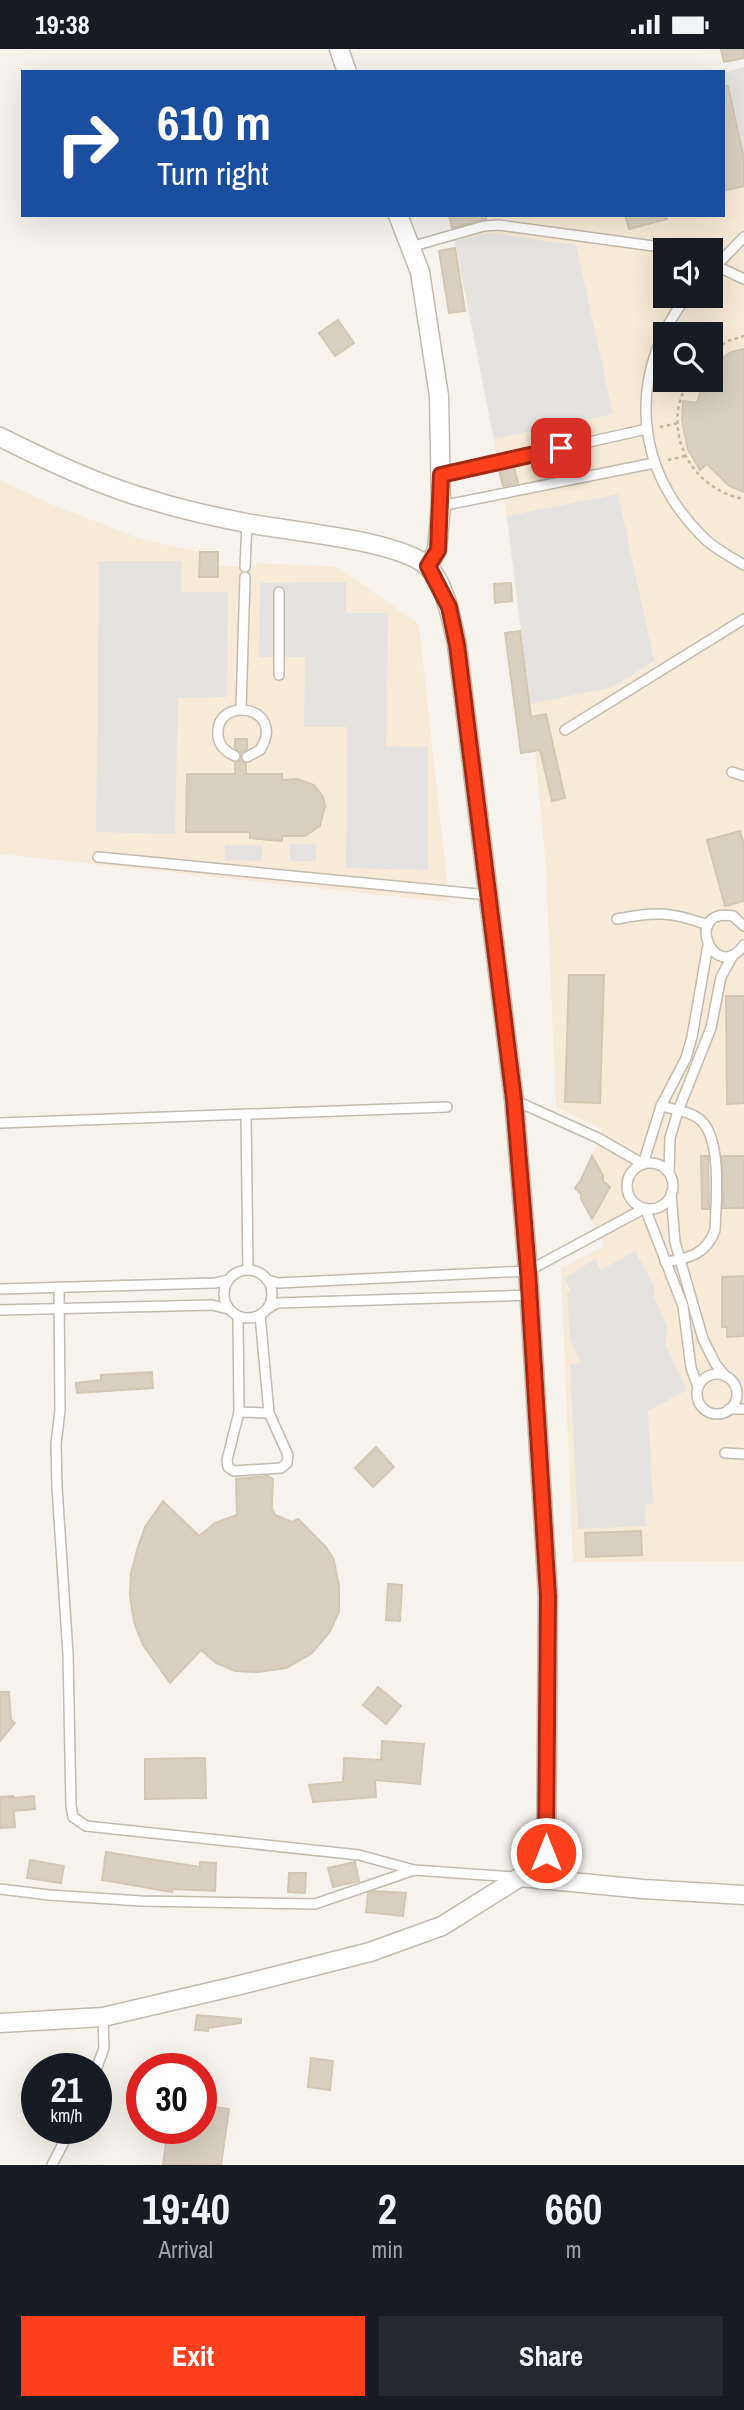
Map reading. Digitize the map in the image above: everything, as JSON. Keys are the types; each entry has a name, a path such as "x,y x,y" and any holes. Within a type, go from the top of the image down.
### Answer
{"street":[{"path":"339,49 346,70"},
{"path":"399,217 420,271 439,395 441,475 438,550 428,566"},
{"path":"0,437 136,496 247,523 380,547 408,555 428,566 449,607 457,645 514,1100 530,1295 548,1596 545,1878"},
{"path":"0,2023 103,2017 240,1986 370,1951 442,1926 520,1877 643,1889 744,1895"}],"lane":[{"path":"410,247 474,229 499,225 653,246"},
{"path":"723,257 744,236"},
{"path":"723,271 744,279"},
{"path":"679,308 663,332 647,382 651,428 664,488 705,540 744,565"},
{"path":"441,475 651,428"},
{"path":"440,506 659,462"},
{"path":"241,709 247,523"},
{"path":"279,592 279,674"},
{"path":"565,730 744,619"},
{"path":"235,756 224,750 218,728 227,715 241,709 257,714 266,727 264,743 260,750 247,757"},
{"path":"732,772 744,776"},
{"path":"98,857 488,895"},
{"path":"617,919 645,913 668,913 708,925"},
{"path":"698,1387 691,1368 683,1306 645,1208 632,1200 627,1187 631,1173 643,1164 661,1106 686,1058 708,945 708,925 719,916 744,916"},
{"path":"733,916 744,926"},
{"path":"708,945 721,956 733,955"},
{"path":"669,1173 670,1138 711,1028 720,977 733,955 744,945"},
{"path":"514,1100 598,1139 643,1164 658,1164 669,1173 672,1179 674,1231 703,1339 715,1363 734,1384 744,1389"},
{"path":"661,1106 695,1116 710,1133 713,1142 715,1195 715,1230 712,1240 705,1249 681,1260 665,1262"},
{"path":"0,1123 447,1107"},
{"path":"246,1114 248,1270"},
{"path":"228,1309 223,1294 228,1280 233,1275 248,1270 278,1283 528,1271 645,1208 663,1204 671,1193"},
{"path":"0,1290 215,1283 228,1280"},
{"path":"238,1317 239,1412 227,1460 228,1467 234,1471 281,1468 287,1462 288,1455 269,1413 264,1312 272,1294 267,1280"},
{"path":"59,1288 60,1410 56,1444 57,1487 68,1654 73,1817 86,1826 359,1855 414,1870 520,1877"},
{"path":"0,1310 212,1305 228,1309 238,1317 247,1319 278,1303 530,1295"},
{"path":"725,1375 712,1374 701,1381 697,1400 705,1410 717,1414 729,1409 744,1409"},
{"path":"729,1409 736,1398 734,1384"},
{"path":"239,1412 269,1413"},
{"path":"725,1453 744,1454"},
{"path":"0,1889 141,1901 316,1904 414,1870"},
{"path":"102,2053 103,2017"},
{"path":"52,2165 63,2144"}],"path":[{"path":"723,344 744,336"},
{"path":"684,392 678,411 678,423 685,456 702,479 718,490 744,499"},
{"path":"651,428 678,423"},
{"path":"659,462 685,456"}],"shaded area":[{"path":"744,67 744,1561 573,1562 561,1268 605,1246 581,1194 575,1188 581,1180 602,1129 556,1107 546,866 503,487 449,217 725,217 725,72"},
{"path":"744,67 744,186 725,191 725,72"},
{"path":"491,233 576,245 613,414 494,439 455,240"},
{"path":"0,480 56,506 141,539 200,552 218,552 218,566 256,567 256,563 338,567 419,624 449,902 0,854"},
{"path":"618,494 654,661 613,687 530,704 507,516"},
{"path":"99,561 182,561 181,592 228,592 227,697 178,698 175,834 96,832"},
{"path":"346,582 346,613 388,613 386,746 428,747 428,870 346,868 347,727 304,727 305,657 259,657 260,583"},
{"path":"290,844 316,844 316,861 290,861"},
{"path":"225,845 262,846 262,861 225,860"},
{"path":"635,1251 654,1286 654,1296 667,1326 665,1344 687,1390 648,1411 653,1504 645,1505 646,1526 578,1529 570,1364 581,1363 570,1339 567,1293 570,1290 565,1278 595,1259 601,1270"}],"building":[{"path":"721,49 744,49 744,58 724,62"},
{"path":"725,86 728,86 744,159 744,186 725,191"},
{"path":"449,217 486,217 486,219 452,228"},
{"path":"626,217 666,217 667,219 629,229"},
{"path":"455,248 465,311 449,313 439,251"},
{"path":"338,320 354,343 335,356 319,333"},
{"path":"744,349 744,492 729,486 707,464 700,470 688,450 682,420 683,401 697,403 700,392 723,392 723,358 731,352"},
{"path":"514,467 518,483 503,486 499,470"},
{"path":"200,552 218,552 218,577 199,577"},
{"path":"511,583 512,601 495,603 494,584"},
{"path":"520,631 531,717 546,714 565,798 552,801 540,750 521,753 505,633"},
{"path":"235,739 247,739 247,749 241,753 235,748"},
{"path":"241,760 246,764 246,774 282,774 282,780 297,779 314,785 323,797 325,806 320,826 305,836 282,836 282,841 250,838 250,832 186,832 187,774 235,774 235,763"},
{"path":"740,831 744,845 744,901 725,906 707,840"},
{"path":"569,975 604,975 600,1103 565,1102"},
{"path":"726,996 744,996 744,1103 727,1104"},
{"path":"592,1156 603,1175 603,1181 610,1187 592,1219 581,1194 575,1188"},
{"path":"701,1156 708,1156 709,1209 702,1209"},
{"path":"722,1156 744,1156 744,1208 723,1208"},
{"path":"744,1276 744,1336 727,1337 727,1327 722,1327 722,1277"},
{"path":"152,1372 153,1388 77,1393 76,1383 101,1380 101,1375"},
{"path":"376,1447 394,1467 373,1487 355,1468"},
{"path":"268,1476 273,1479 272,1508 275,1515 292,1522 298,1519 326,1547 334,1560 339,1586 339,1612 329,1633 311,1654 286,1668 258,1672 235,1671 216,1663 201,1650 170,1683 143,1645 134,1622 130,1595 131,1573 145,1527 163,1501 199,1536 215,1523 237,1515 236,1479"},
{"path":"641,1531 642,1555 586,1557 585,1533"},
{"path":"388,1584 402,1585 400,1621 386,1620"},
{"path":"378,1687 401,1706 386,1724 363,1705"},
{"path":"0,1692 9,1692 11,1720 15,1723 0,1741"},
{"path":"382,1741 424,1744 420,1784 375,1780 376,1797 313,1802 309,1785 343,1782 344,1758 381,1760"},
{"path":"205,1758 206,1798 145,1799 145,1759"},
{"path":"34,1796 35,1809 14,1811 15,1827 0,1828 0,1797"},
{"path":"106,1852 200,1867 200,1862 216,1863 215,1891 173,1889 172,1892 102,1880"},
{"path":"30,1860 64,1866 61,1883 27,1878"},
{"path":"355,1862 359,1881 333,1887 328,1868"},
{"path":"289,1873 306,1873 305,1893 288,1892"},
{"path":"368,1893 406,1893 403,1916 366,1912"},
{"path":"197,2015 241,2019 241,2023 208,2028 208,2031 195,2030"},
{"path":"311,2058 333,2061 330,2090 308,2087"},
{"path":"217,2107 229,2109 221,2165 163,2165 166,2144 217,2144"}],"route":[{"path":"546,1853 548,1596 528,1271 514,1100 457,645 449,607 428,566 438,550 441,475 561,448"}]}
